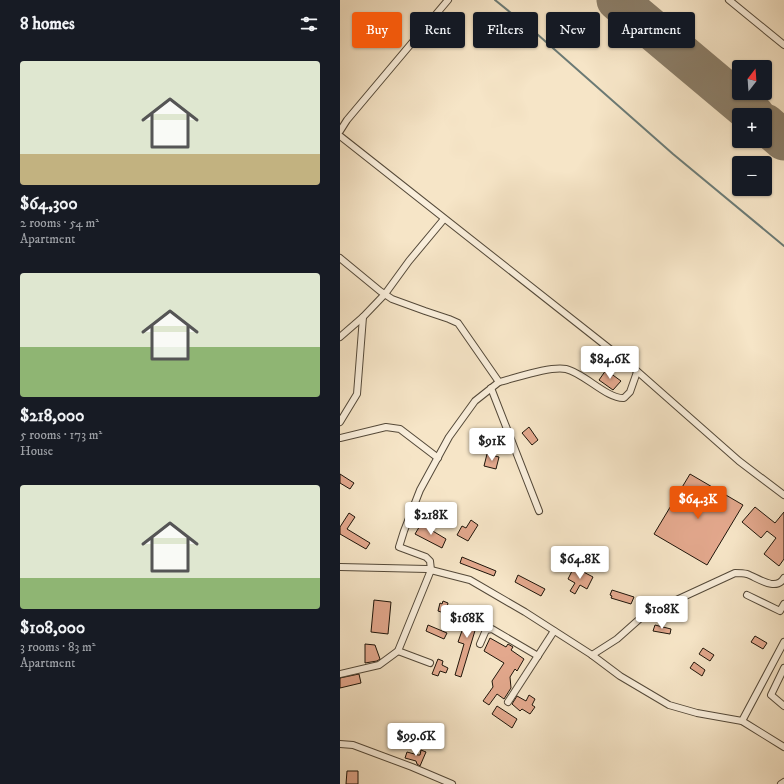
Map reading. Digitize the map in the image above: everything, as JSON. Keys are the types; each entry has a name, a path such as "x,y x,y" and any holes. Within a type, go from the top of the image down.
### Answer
{"street":[{"path":"340,131 347,120 448,0"},
{"path":"729,0 784,45"},
{"path":"340,136 637,372 739,461 784,495"},
{"path":"340,336 363,317 385,294 409,261 444,219"},
{"path":"340,258 385,294 400,302 449,318 458,323 499,382"},
{"path":"340,422 357,394 363,317"},
{"path":"340,674 379,665 398,651 431,570 430,561 426,557 399,547 420,490 449,437 475,401 499,382 550,369 566,369 578,374 616,397 624,398 630,392 637,372"},
{"path":"491,388 539,511"},
{"path":"340,438 386,427 400,429 438,458"},
{"path":"340,567 431,570 470,580 592,655 620,676 670,705 697,713 742,721 784,747"},
{"path":"592,655 617,639 644,615 735,573 745,573 771,584 782,582 784,578"},
{"path":"747,595 780,611 784,604"},
{"path":"480,644 486,630 492,629 538,656"},
{"path":"508,702 554,631"},
{"path":"742,721 784,642"},
{"path":"398,651 430,663"},
{"path":"784,668 771,695 784,706"},
{"path":"340,744 353,745 452,784"}],"building":[{"path":"606,370 621,381 613,390 599,380"},
{"path":"529,427 538,440 532,445 522,433"},
{"path":"487,454 499,457 496,469 484,466"},
{"path":"340,474 354,483 350,489 340,483"},
{"path":"690,474 743,505 707,565 654,534"},
{"path":"755,507 775,523 784,512 784,559 779,566 764,554 776,538 767,531 761,538 742,522"},
{"path":"349,513 355,517 347,529 370,543 366,549 340,534 340,527"},
{"path":"471,520 478,525 468,541 457,535 462,526 466,528"},
{"path":"421,524 446,539 442,548 415,534"},
{"path":"462,557 496,571 494,576 460,563"},
{"path":"574,567 593,577 587,589 580,585 575,594 570,591 575,583 568,579"},
{"path":"518,575 545,589 541,596 515,582"},
{"path":"612,590 634,597 631,604 611,598 612,596 610,595"},
{"path":"374,600 391,602 388,634 371,632"},
{"path":"443,601 448,603 447,607 449,607 447,614 438,611 440,603 442,604"},
{"path":"469,611 480,614 461,677 455,675 464,644 458,642"},
{"path":"428,625 447,633 444,639 426,631"},
{"path":"655,625 671,629 670,634 653,631"},
{"path":"755,636 767,643 763,649 751,642"},
{"path":"490,638 506,647 508,644 513,647 511,650 524,659 517,671 515,669 510,677 511,688 504,699 497,694 489,705 483,701 493,687 492,681 504,663 484,651"},
{"path":"365,644 375,645 380,659 365,663"},
{"path":"703,648 714,655 710,661 699,654"},
{"path":"438,659 443,661 442,665 448,668 446,673 440,671 438,676 432,674"},
{"path":"694,662 705,670 702,676 690,668"},
{"path":"359,674 361,683 340,688 340,678"},
{"path":"529,695 535,699 532,705 535,707 530,714 522,709 520,711 512,704 517,696 526,701"},
{"path":"497,706 517,719 512,728 492,714"},
{"path":"421,750 426,752 420,766 416,761 405,758 407,752 420,755"},
{"path":"347,771 358,771 358,784 346,784"}],"waterway":[{"path":"495,0 537,34 673,154 784,246"}],"runway":[{"path":"617,0 746,108"},
{"path":"772,130 784,140"}]}
